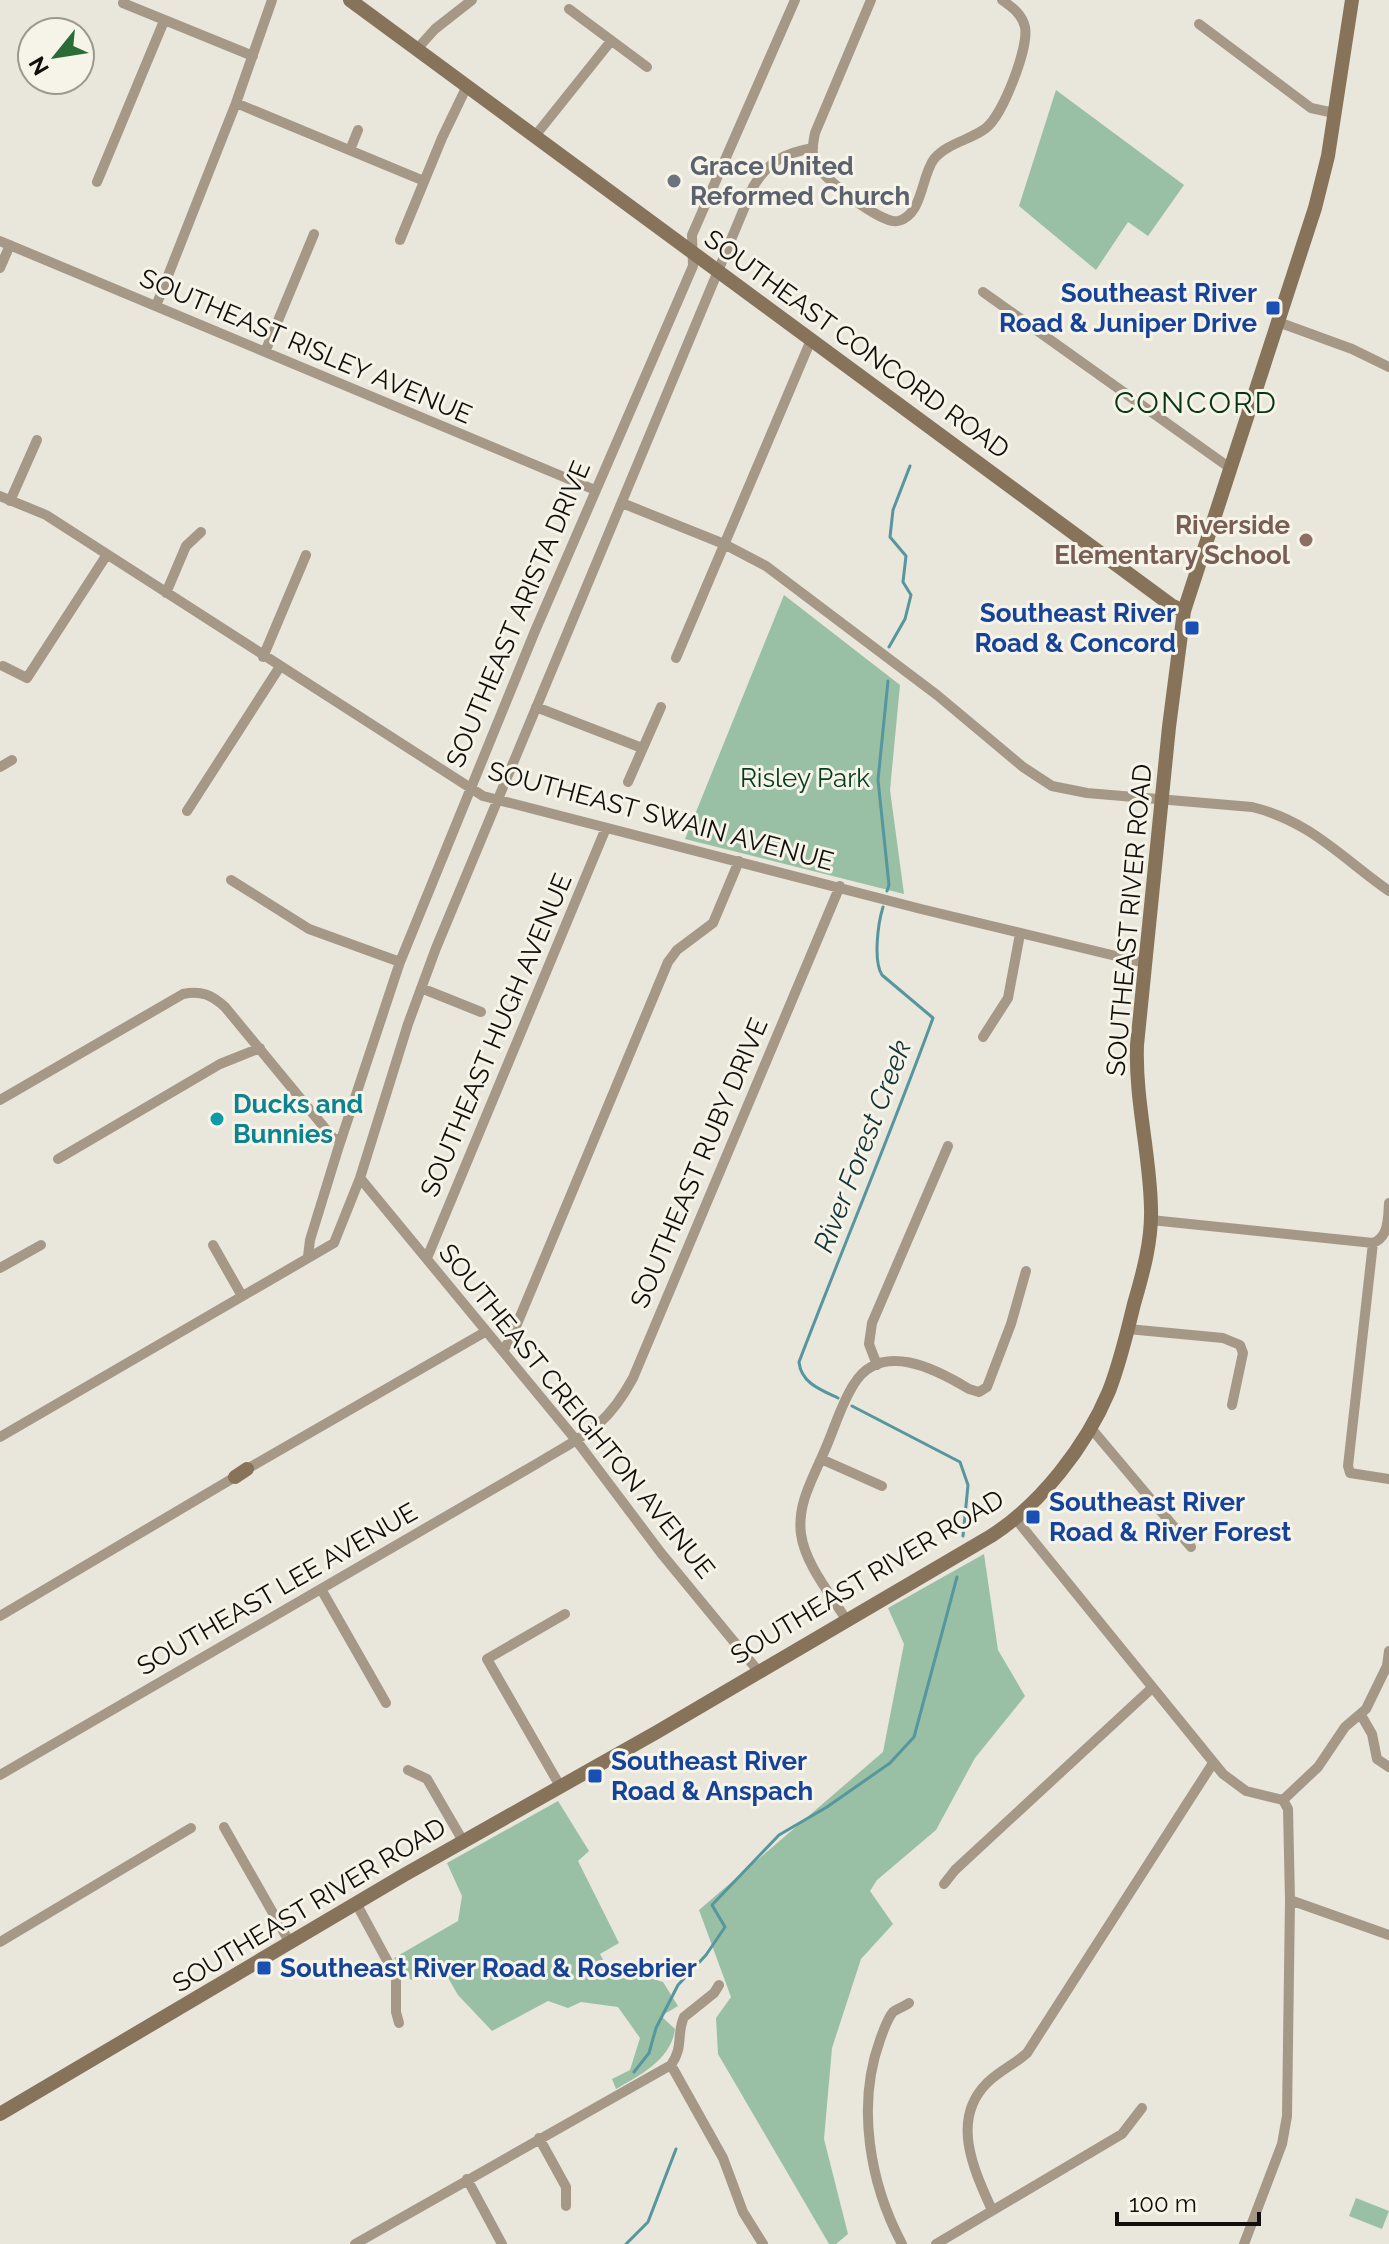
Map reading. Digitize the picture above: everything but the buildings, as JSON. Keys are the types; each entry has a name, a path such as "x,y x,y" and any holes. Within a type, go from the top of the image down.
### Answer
{"street":[{"path":"156,306 236,103 272,0"},
{"name":"SOUTHEAST CONCORD ROAD","path":"350,0 1171,605 1184,611"},
{"path":"417,49 435,29 472,0"},
{"name":"SOUTHEAST ARISTA DRIVE","path":"308,1256 340,1140 400,962 595,490 693,266 692,235 795,0"},
{"path":"871,0 815,133 813,148 818,168 887,221 897,221 907,216 916,205 933,160 948,148 985,129 1006,102 1026,39 1020,15 1002,0"},
{"name":"SOUTHEAST RIVER ROAD","path":"0,2114 356,1903 991,1536 1015,1518 1065,1464 1090,1427 1109,1391 1128,1329 1151,1220 1137,1045 1184,611 1315,208 1352,0"},
{"path":"123,3 253,56"},
{"path":"569,9 647,67"},
{"path":"97,182 164,21"},
{"path":"1199,24 1311,108 1334,113"},
{"path":"535,136 611,41"},
{"path":"400,240 467,86"},
{"path":"236,103 424,181"},
{"path":"350,150 358,130"},
{"name":"SOUTHEAST ARISTA DRIVE","path":"308,1256 334,1243 360,1178 421,988 759,177 781,156 813,148"},
{"path":"265,352 314,234"},
{"path":"0,268 5,243"},
{"name":"SOUTHEAST RISLEY AVENUE","path":"5,243 595,490"},
{"path":"983,292 1230,468"},
{"path":"1278,322 1352,349 1389,367"},
{"path":"676,658 811,340"},
{"path":"5,498 37,440"},
{"name":"SOUTHEAST SWAIN AVENUE","path":"5,498 46,515 279,668 471,789 497,802 1145,963"},
{"path":"622,503 724,544 766,566 1052,786 1087,793 1252,807 1286,817 1311,831 1389,891"},
{"path":"166,593 186,546 201,532"},
{"path":"263,657 306,555"},
{"path":"3,666 27,678 106,556"},
{"path":"187,811 279,668"},
{"path":"536,707 642,748"},
{"path":"628,782 661,707"},
{"path":"0,767 12,760"},
{"name":"SOUTHEAST HUGH AVENUE","path":"427,1258 606,828"},
{"path":"503,1351 512,1336 668,962 677,950 713,923 739,861"},
{"path":"231,880 309,929 400,962"},
{"name":"SOUTHEAST RUBY DRIVE","path":"576,1440 604,1421 622,1399 633,1378 840,886"},
{"path":"983,1037 1008,998 1020,934"},
{"path":"421,988 481,1012"},
{"path":"0,1100 183,994 198,992 212,996 225,1007 333,1138 340,1140"},
{"path":"58,1159 220,1064 260,1048"},
{"path":"877,1365 869,1344 872,1323 948,1146"},
{"name":"SOUTHEAST CREIGHTON AVENUE","path":"360,1178 576,1440 661,1553 759,1672"},
{"path":"1151,1220 1373,1243 1379,1241 1387,1230 1389,1203"},
{"path":"1373,1243 1348,1466 1350,1473 1358,1476 1389,1479"},
{"path":"0,1268 41,1245"},
{"path":"213,1245 242,1296"},
{"path":"0,1437 308,1256"},
{"path":"847,1621 808,1556 801,1534 802,1504 852,1386 864,1372 895,1360 912,1362 979,1392 987,1387 1011,1324 1026,1271"},
{"path":"1128,1329 1223,1338 1240,1345 1243,1353 1232,1405"},
{"path":"0,1616 485,1332"},
{"path":"1090,1427 1191,1547"},
{"name":"SOUTHEAST LEE AVENUE","path":"0,1775 576,1440"},
{"path":"821,1459 882,1486"},
{"path":"1015,1518 1213,1763 1229,1780 1246,1791 1283,1800 1288,1809 1287,2116 1282,2144 1244,2244"},
{"path":"321,1589 386,1703"},
{"path":"560,1786 487,1659 565,1614"},
{"path":"1283,1800 1318,1767 1345,1727 1361,1715 1387,1666 1389,1651"},
{"path":"944,1884 955,1870 1152,1688"},
{"path":"1361,1715 1374,1738 1377,1759 1389,1767"},
{"path":"992,2210 968,2142 966,2128 973,2101 989,2081 1016,2063 1035,2042 1213,1763"},
{"path":"408,1770 427,1779 463,1841"},
{"path":"224,1827 290,1943"},
{"path":"0,1942 191,1828"},
{"path":"1290,1900 1389,1935"},
{"path":"356,1903 396,1977 399,2023"},
{"path":"355,2244 671,2065 681,2044 684,2017 714,1993 719,1985"},
{"path":"902,2244 887,2211 876,2175 870,2142 869,2104 876,2053 882,2034 893,2012 909,2003"},
{"path":"671,2065 723,2158 743,2212 763,2244"},
{"path":"936,2244 1122,2134 1142,2108"},
{"path":"539,2138 566,2187 566,2206"},
{"path":"467,2179 502,2244"}],"green space":[{"path":"1056,90 1184,185 1148,236 1128,222 1096,270 1019,206"},
{"name":"Risley Park","path":"784,595 900,685 890,790 904,894 685,839"},
{"path":"984,1554 998,1650 1025,1696 975,1758 936,1830 877,1880 870,1891 893,1924 861,1959 832,2048 824,2139 848,2234 836,2244 829,2244 718,2054 716,2018 731,1997 699,1910 883,1752 904,1644 888,1608"},
{"path":"558,1801 589,1851 578,1861 619,1943 600,1954 611,1975 621,1979 634,1973 663,1982 678,2006 661,2016 675,2029 661,2058 616,2089 612,2079 630,2070 640,2038 618,2007 581,2002 568,2008 548,2001 492,2031 458,1995 440,1964 411,1980 394,1958 458,1921 462,1896 447,1863"},
{"path":"1356,2198 1389,2211 1382,2229 1349,2216"}],"waterway":[{"name":"River Forest Creek","path":"889,647 905,619 911,595 903,582 906,556 890,537 893,510 910,466"},
{"name":"River Forest Creek","path":"887,891 889,885 878,780 888,681"},
{"name":"River Forest Creek","path":"838,1398 808,1381 799,1362 933,1018 882,975 879,969 878,932 883,907"},
{"name":"River Forest Creek","path":"852,1406 960,1462 968,1485 963,1536"},
{"name":"River Forest Creek","path":"634,2072 649,2053 656,2028 678,1985 706,1955 725,1927 712,1905 779,1835 827,1807 890,1763 914,1737 957,1577"},
{"name":"River Forest Creek","path":"626,2244 648,2222 676,2149"}],"place":[{"name":"Grace United Reformed Church","path":"674,181"},
{"name":"Southeast River Road & Juniper Drive","path":"1273,308"},
{"name":"Riverside Elementary School","path":"1306,540"},
{"name":"Southeast River Road & Concord","path":"1192,628"},
{"name":"Ducks and Bunnies","path":"217,1119"},
{"name":"Southeast River Road & River Forest","path":"1033,1517"},
{"name":"Southeast River Road & Anspach","path":"595,1776"},
{"name":"Southeast River Road & Rosebrier","path":"264,1968"}],"district":[{"name":"CONCORD","path":"1196,403"}]}
